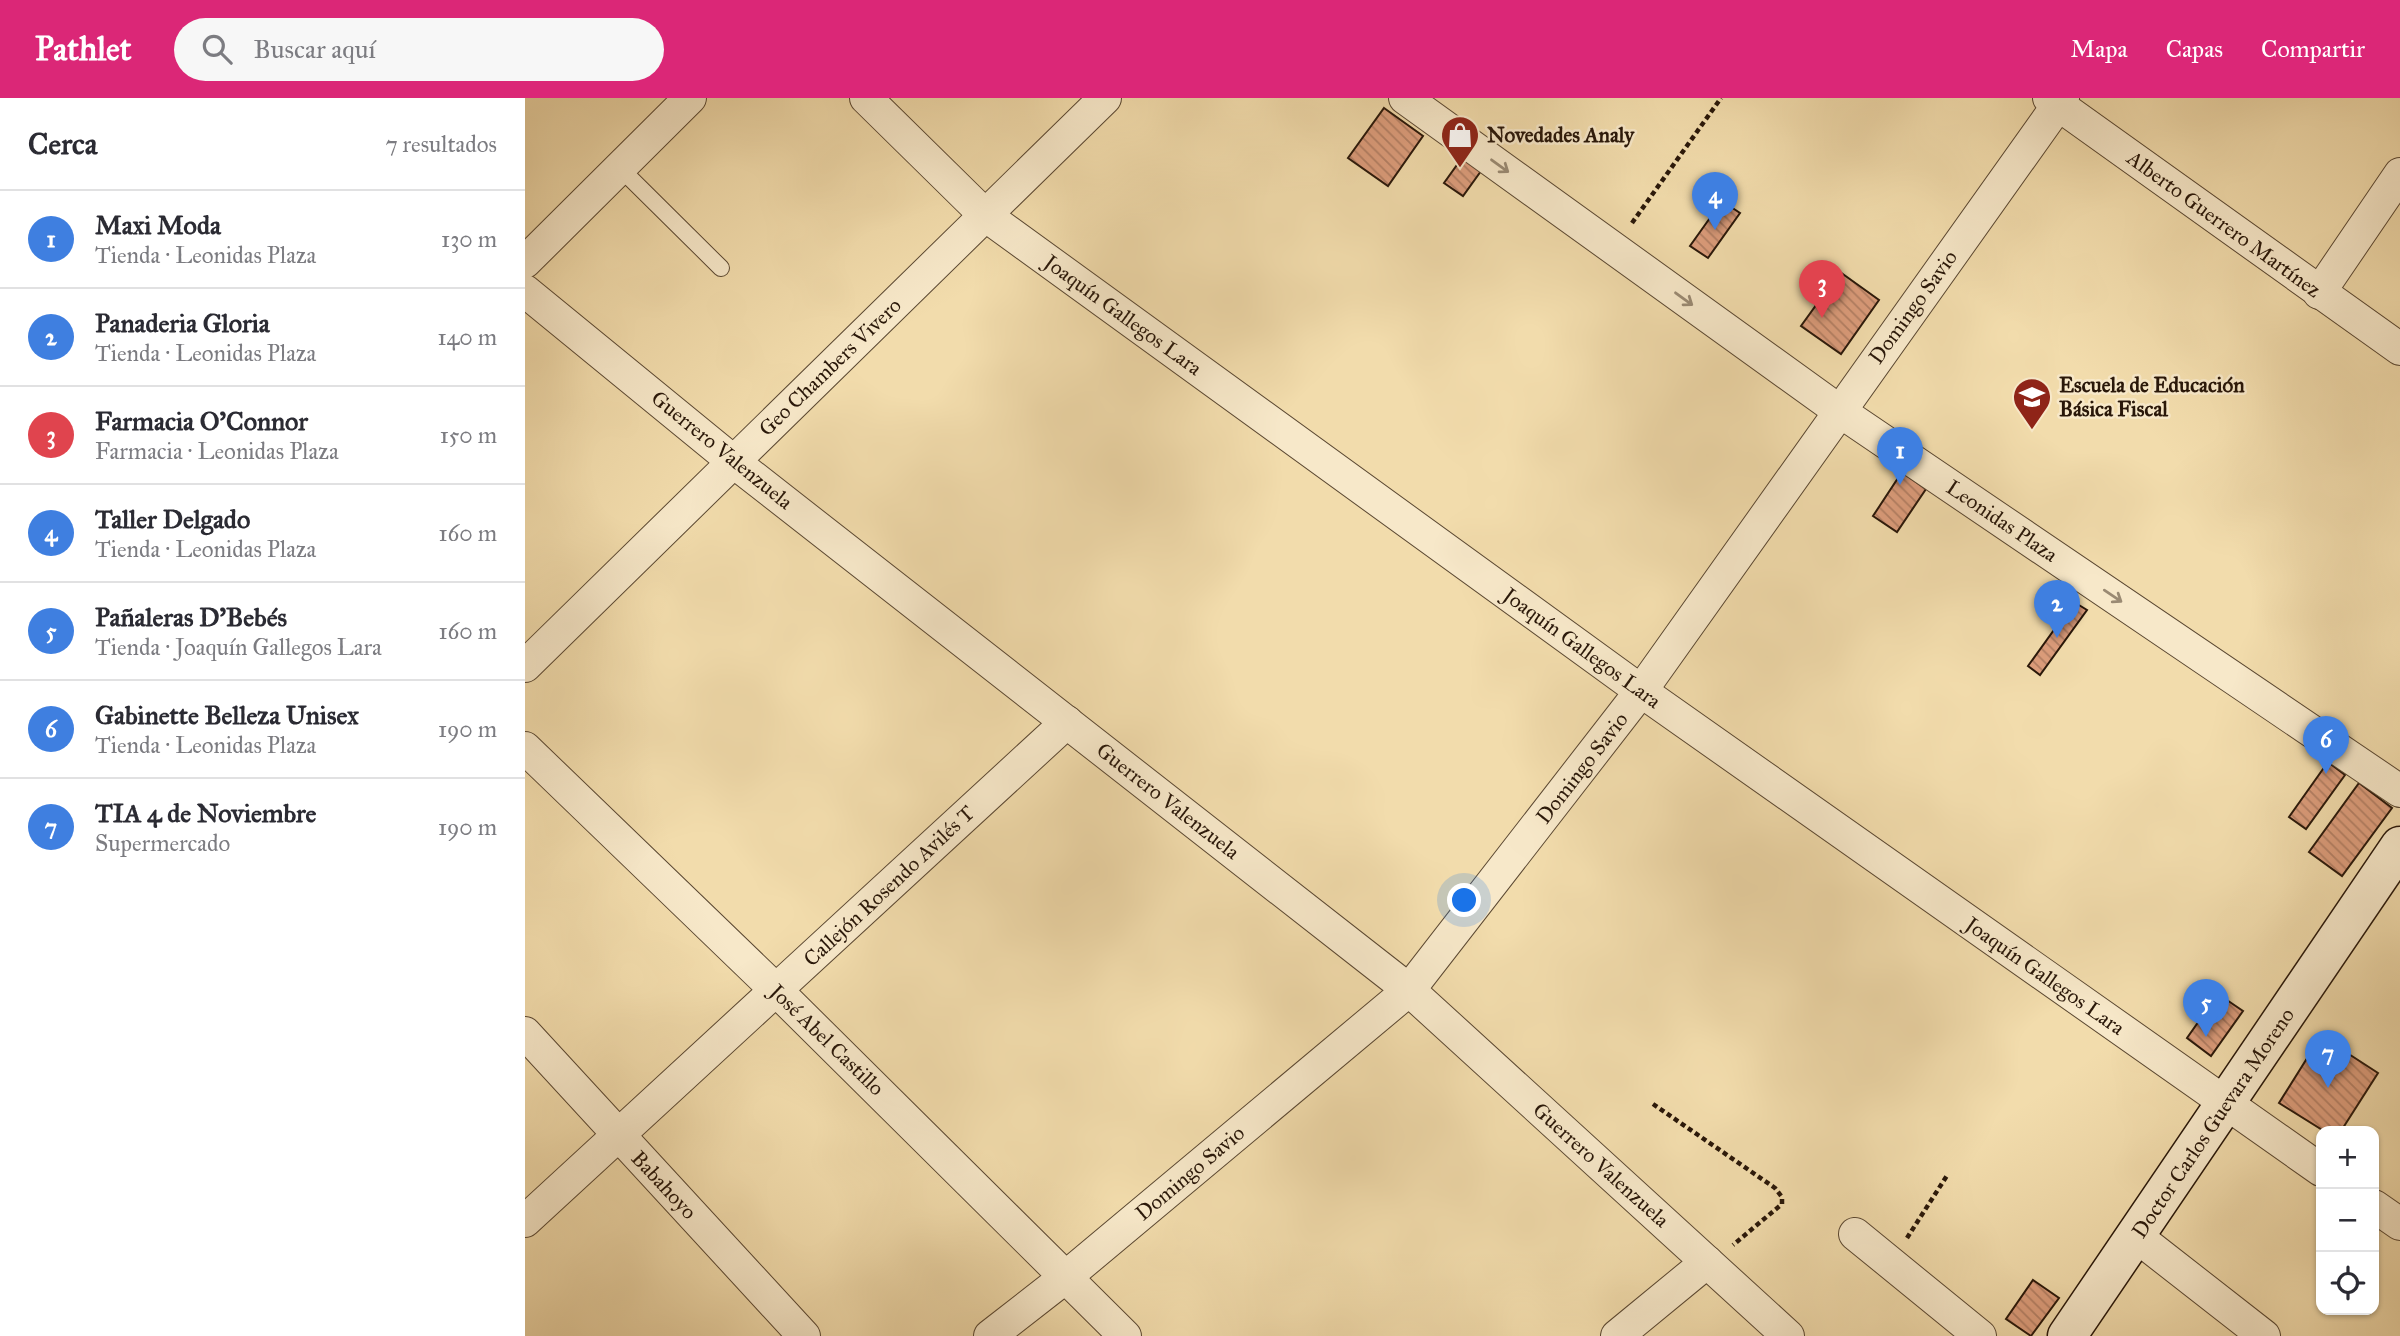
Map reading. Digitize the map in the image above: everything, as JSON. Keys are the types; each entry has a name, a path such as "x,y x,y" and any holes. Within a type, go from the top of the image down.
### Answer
{"street":[{"path":"525,262 690,98"},
{"name":"Joaquín Gallegos Lara","path":"866,98 985,215 1641,691 2316,1167"},
{"name":"Geo Chambers Vivero","path":"525,666 1105,98"},
{"name":"Leonidas Plaza","path":"1405,98 1838,410 2400,791"},
{"name":"Alberto Guerrero Martínez","path":"2057,100 2319,293 2400,349"},
{"name":"Domingo Savio","path":"990,1336 1067,1276 1409,990 1641,691 2057,100"},
{"path":"2319,293 2400,174"},
{"name":"Guerrero Valenzuela","path":"525,291 734,461 1409,990 1788,1336"},
{"name":"Callejón Rosendo Avilés T","path":"525,1221 1067,722"},
{"name":"José Abel Castillo","path":"525,748 776,990 1125,1336"},
{"name":"Doctor Carlos Guevara Moreno","path":"2067,1336 2400,846"},
{"name":"Babahoyo","path":"525,1033 804,1336"},
{"path":"2379,1209 2400,1224"},
{"path":"1855,1234 1980,1336"},
{"path":"2136,1236 2264,1336"},
{"path":"1617,1336 1709,1264"}],"lane":[{"path":"620,168 721,268"}],"path":[{"path":"1613,248 1721,98"},
{"path":"1653,1104 1775,1188 1782,1196 1782,1204 1709,1264"},
{"path":"1893,1263 1948,1174"}],"building":[{"path":"1384,108 1423,136 1388,186 1348,158"},
{"path":"1462,158 1481,171 1463,196 1444,183"},
{"path":"1722,201 1740,213 1708,258 1690,246"},
{"path":"1840,272 1879,300 1841,354 1801,326"},
{"path":"1902,472 1926,489 1897,532 1873,516"},
{"path":"2074,602 2087,610 2040,675 2028,666"},
{"path":"2328,762 2345,775 2306,829 2289,817"},
{"path":"2359,783 2392,808 2342,876 2309,852"},
{"path":"2218,994 2243,1011 2211,1056 2187,1038"},
{"path":"2321,1036 2378,1073 2344,1126 2316,1126 2279,1103"},
{"path":"2033,1280 2059,1298 2031,1336 2006,1319"}],"place":[{"name":"Novedades Analy","path":"1460,169"},
{"name":"Taller Delgado","path":"1715,230"},
{"name":"Farmacia O'Connor","path":"1822,318"},
{"name":"Escuela de Educación Básica Fiscal","path":"2032,431"},
{"name":"Maxi Moda","path":"1900,485"},
{"name":"Panaderia Gloria","path":"2057,638"},
{"name":"Gabinette Belleza Unisex","path":"2326,774"},
{"name":"Pañaleras D'Bebés","path":"2206,1037"},
{"name":"TIA 4 de Noviembre","path":"2328,1088"}]}
